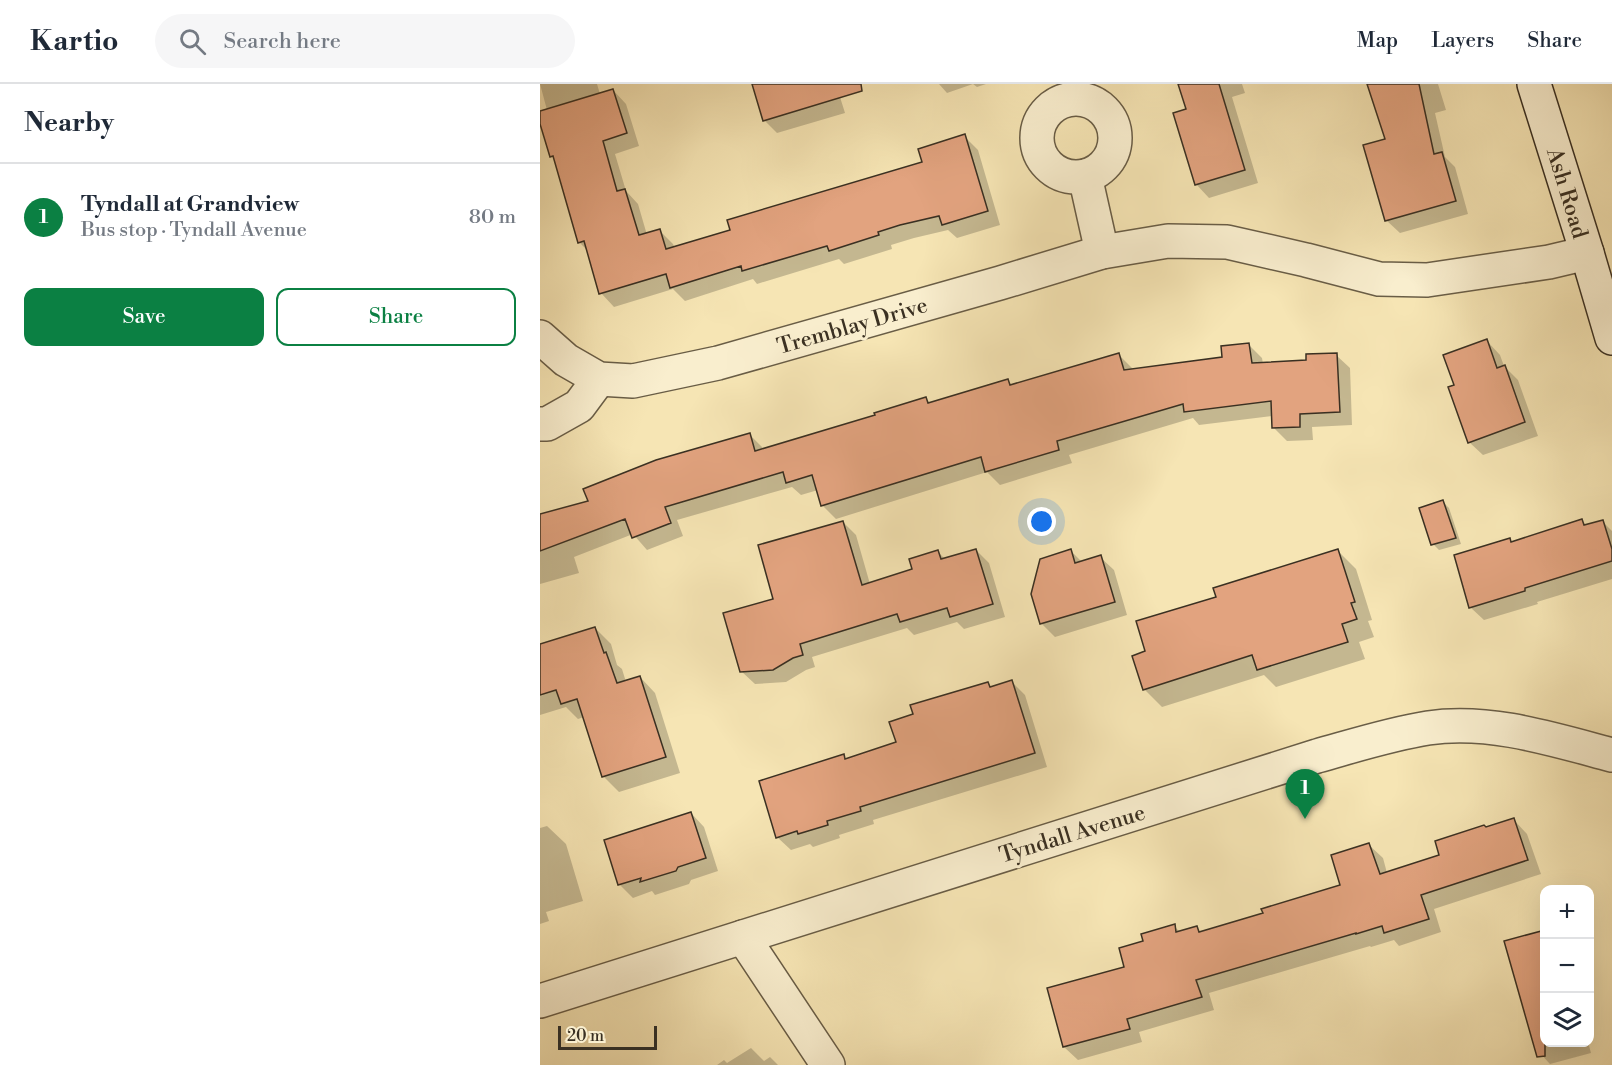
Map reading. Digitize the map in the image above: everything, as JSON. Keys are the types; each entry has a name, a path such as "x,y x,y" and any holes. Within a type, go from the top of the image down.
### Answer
{"street":[{"name":"Ash Road","path":"1534,84 1612,338"},
{"path":"1085,176 1102,252"},
{"name":"Tremblay Drive","path":"540,337 566,360 600,379 633,381 718,363 1102,252 1168,241 1227,242 1379,279 1427,280 1549,262 1587,253"},
{"path":"540,424 547,424 579,406 600,379"},
{"name":"Tyndall Avenue","path":"540,1001 1317,756 1395,735 1429,728 1459,726 1524,732 1612,754"},
{"path":"743,937 828,1065"}],"building":[{"path":"752,84 861,84 862,91 763,121"},
{"path":"1178,84 1219,84 1245,170 1195,185 1173,113 1186,109"},
{"path":"1367,84 1419,84 1434,154 1442,152 1456,201 1385,221 1363,145 1385,139"},
{"path":"613,89 627,133 603,141 617,191 625,189 639,235 660,229 666,249 730,230 727,220 922,162 918,149 965,134 988,211 942,225 939,216 900,225 878,232 879,235 829,251 827,246 742,271 741,266 670,288 666,274 599,294 584,241 578,243 553,156 550,157 540,124 540,111"},
{"path":"1487,339 1497,368 1505,365 1525,422 1468,443 1448,387 1454,385 1443,355"},
{"path":"1249,343 1252,363 1306,360 1306,354 1337,353 1340,412 1300,414 1300,427 1272,428 1271,401 1184,412 1183,404 1057,441 1059,450 985,472 981,457 821,506 812,475 786,483 783,472 665,507 671,523 632,538 625,519 540,551 540,514 588,501 583,489 656,460 750,433 755,451 875,415 874,413 926,397 928,403 1008,379 1010,385 1119,353 1124,370 1222,357 1221,346"},
{"path":"1443,500 1456,538 1431,545 1419,508"},
{"path":"1582,519 1584,525 1603,520 1612,549 1612,561 1469,608 1454,555 1510,538 1511,542"},
{"path":"843,521 862,585 912,569 909,559 938,550 941,559 976,549 993,604 950,617 947,608 900,622 897,614 800,644 803,655 773,670 740,672 723,613 773,599 758,545"},
{"path":"1071,549 1075,563 1101,555 1115,602 1040,624 1031,594 1040,559"},
{"path":"1338,549 1355,602 1351,603 1357,619 1342,624 1348,642 1257,670 1252,655 1143,690 1132,656 1145,651 1136,621 1216,597 1213,588"},
{"path":"595,627 617,683 640,676 666,757 602,777 577,699 561,704 556,690 540,695 540,644"},
{"path":"1012,680 1035,753 860,807 861,811 827,821 828,825 776,838 759,781 844,754 845,759 896,742 889,722 913,714 910,705 988,682 990,687"},
{"path":"691,812 706,858 678,867 676,871 640,882 641,878 618,885 604,840"},
{"path":"1514,818 1528,860 1421,895 1429,919 1384,933 1382,926 1196,980 1202,997 1127,1019 1130,1029 1063,1047 1047,988 1124,967 1119,948 1143,941 1141,934 1175,924 1176,932 1197,926 1199,932 1263,913 1261,909 1340,885 1331,855 1369,843 1380,874 1439,855 1435,841"},
{"path":"1540,931 1540,1047 1545,1047 1545,1056 1537,1057 1504,941"}],"place":[{"name":"Tyndall at Grandview","path":"1305,819"}]}
